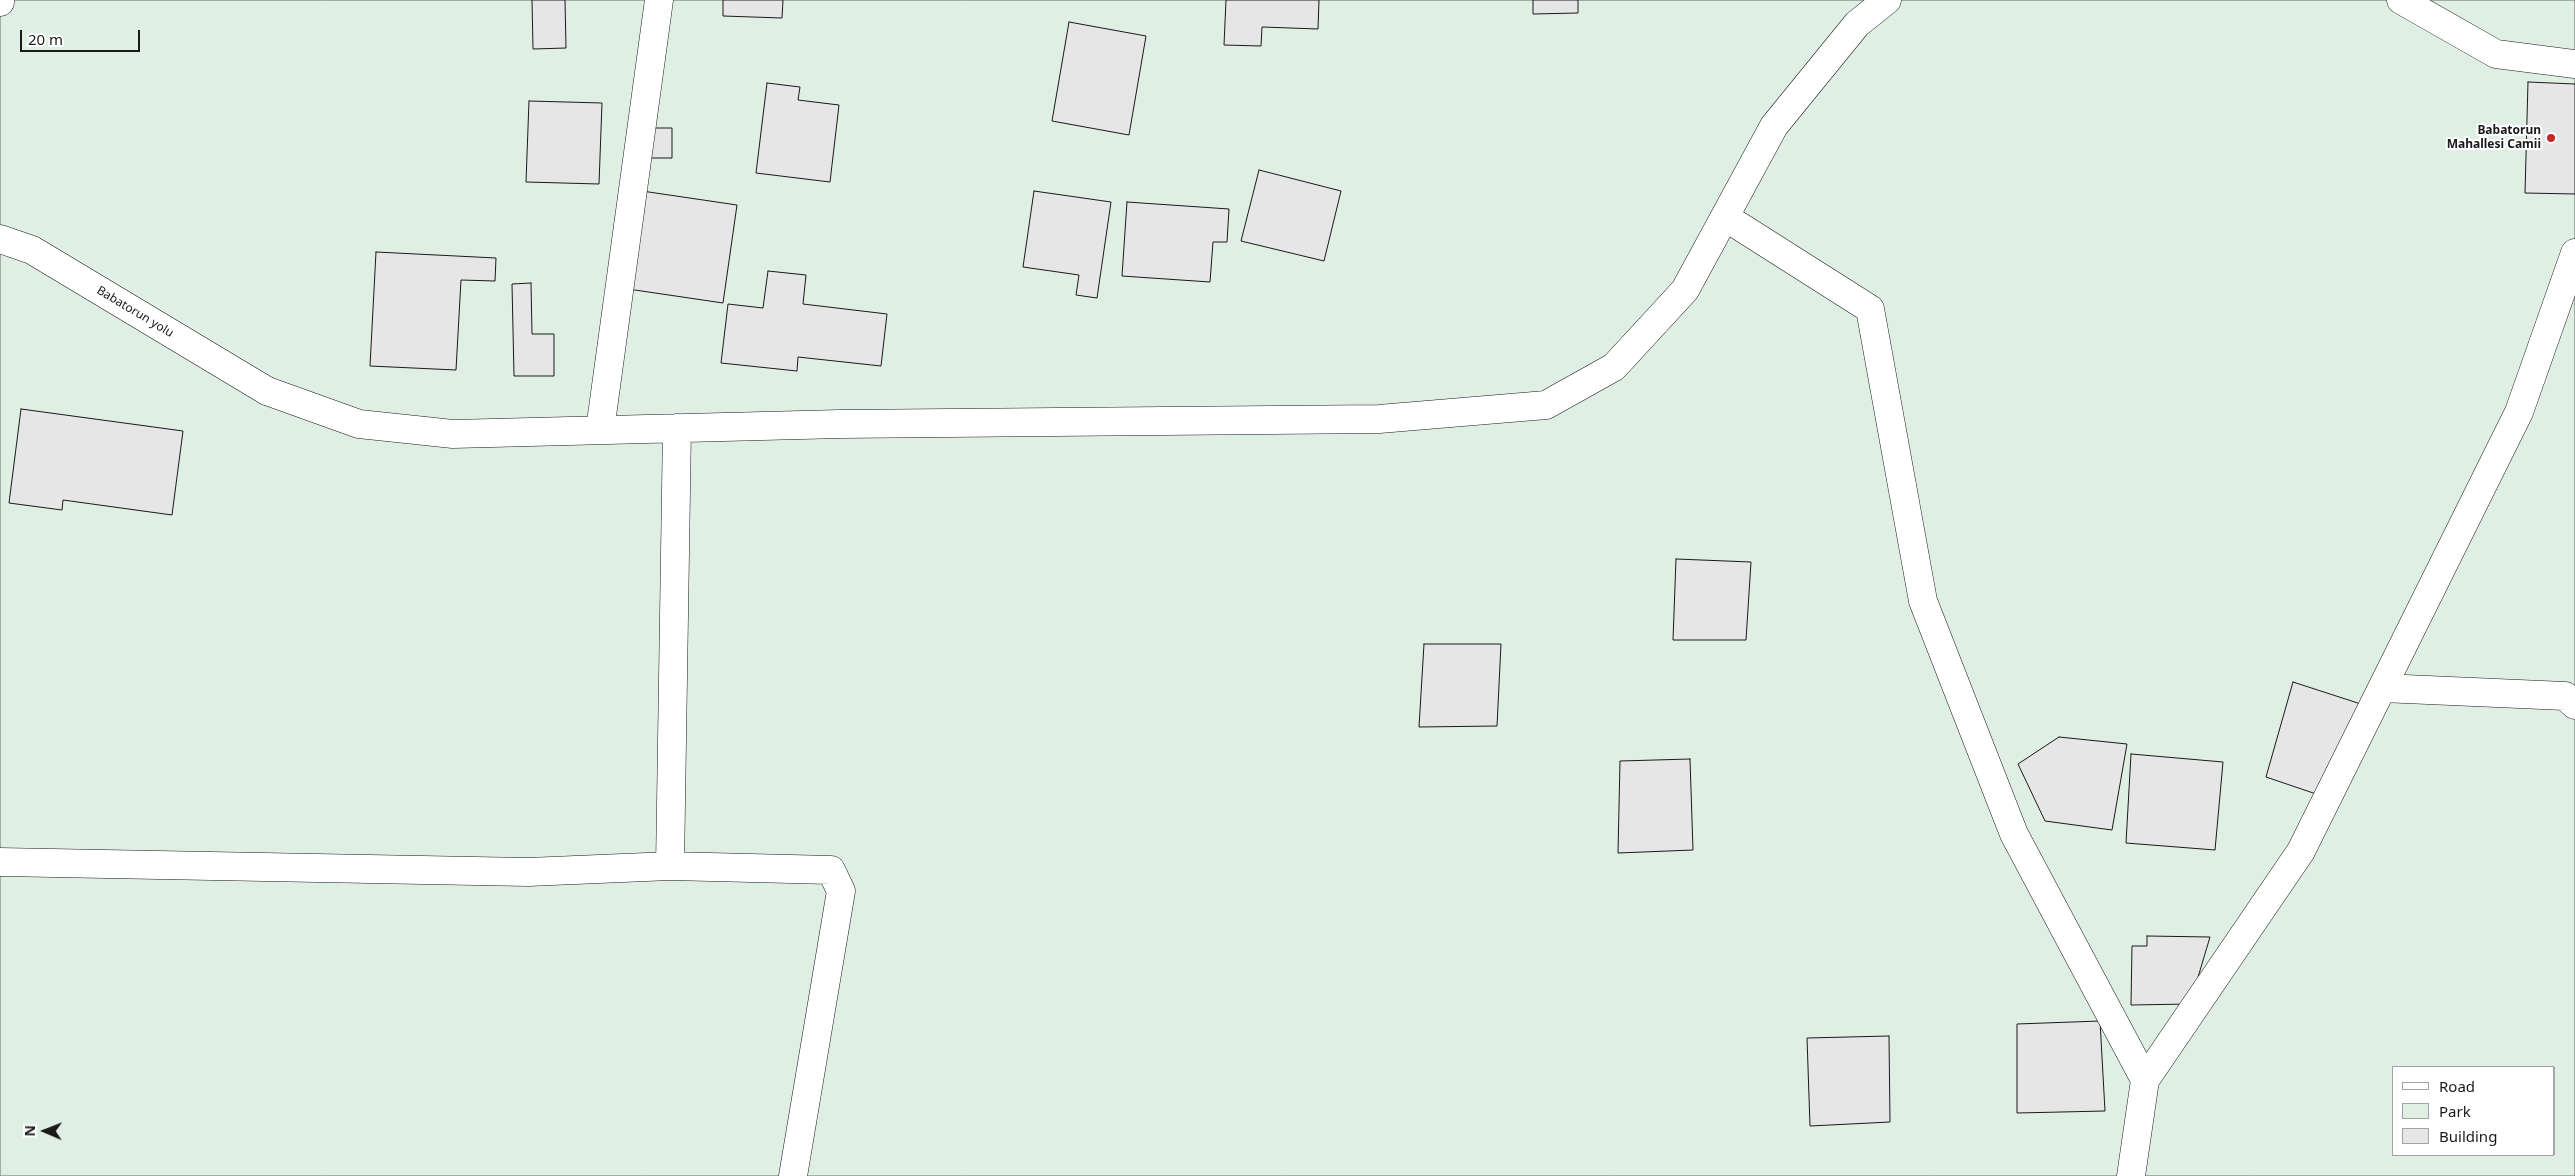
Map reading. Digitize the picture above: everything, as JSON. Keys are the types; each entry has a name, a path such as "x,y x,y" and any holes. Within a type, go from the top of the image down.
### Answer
{"street":[{"path":"600,430 659,0"},
{"name":"Babatorun yolu","path":"0,239 32,250 267,391 359,424 454,434 840,424 1378,419 1546,406 1614,367 1685,290 1774,126 1857,24 1886,0"},
{"path":"2401,0 2496,54 2575,64"},
{"path":"1725,217 1870,309 1923,601 2014,834 2145,1080"},
{"path":"2131,1176 2145,1080 2301,851 2519,412 2575,254"},
{"path":"670,866 678,428"},
{"path":"2382,688 2565,696 2575,705"},
{"path":"0,862 528,872 670,866 831,870 841,891 794,1176"}],"green space":[{"path":"0,0 2575,0 2575,1176 0,1176"}],"building":[{"path":"532,0 565,0 566,48 533,49"},
{"path":"723,0 783,0 782,18 723,16"},
{"path":"1226,0 1319,0 1318,29 1262,27 1261,46 1224,45"},
{"path":"1533,0 1578,0 1578,13 1533,14"},
{"path":"1069,22 1146,36 1129,135 1052,121"},
{"name":"Babatorun Mahallesi Camii","path":"2528,82 2575,84 2575,194 2525,193"},
{"path":"767,83 800,87 798,100 839,105 830,182 756,173"},
{"path":"529,101 602,103 599,184 526,182"},
{"path":"649,128 672,128 672,158 649,158"},
{"path":"1259,170 1341,191 1324,261 1241,241"},
{"path":"642,191 737,205 723,303 628,289"},
{"path":"1034,191 1111,202 1097,298 1076,295 1079,275 1023,267"},
{"path":"1127,202 1229,209 1227,242 1213,242 1210,282 1122,276"},
{"path":"376,252 496,258 495,281 461,280 456,370 370,366"},
{"path":"768,271 806,275 803,304 887,314 881,366 798,357 797,371 721,363 728,304 763,308"},
{"path":"531,283 532,334 554,334 554,376 514,376 512,284"},
{"path":"21,409 183,431 172,515 63,500 62,510 9,503"},
{"path":"1676,559 1751,562 1746,640 1673,640"},
{"path":"1424,644 1501,644 1497,726 1419,727"},
{"path":"2293,682 2367,706 2325,797 2266,777"},
{"path":"2059,737 2127,744 2112,830 2045,821 2018,764"},
{"path":"2131,754 2223,762 2215,850 2126,843"},
{"path":"1690,759 1693,850 1618,853 1620,761"},
{"path":"2147,936 2210,937 2190,1004 2131,1005 2132,946 2147,946"},
{"path":"2100,1021 2105,1111 2017,1113 2017,1024"},
{"path":"1889,1036 1890,1122 1810,1126 1807,1038"}],"place":[{"name":"Babatorun Mahallesi Camii","path":"2551,138"}]}
